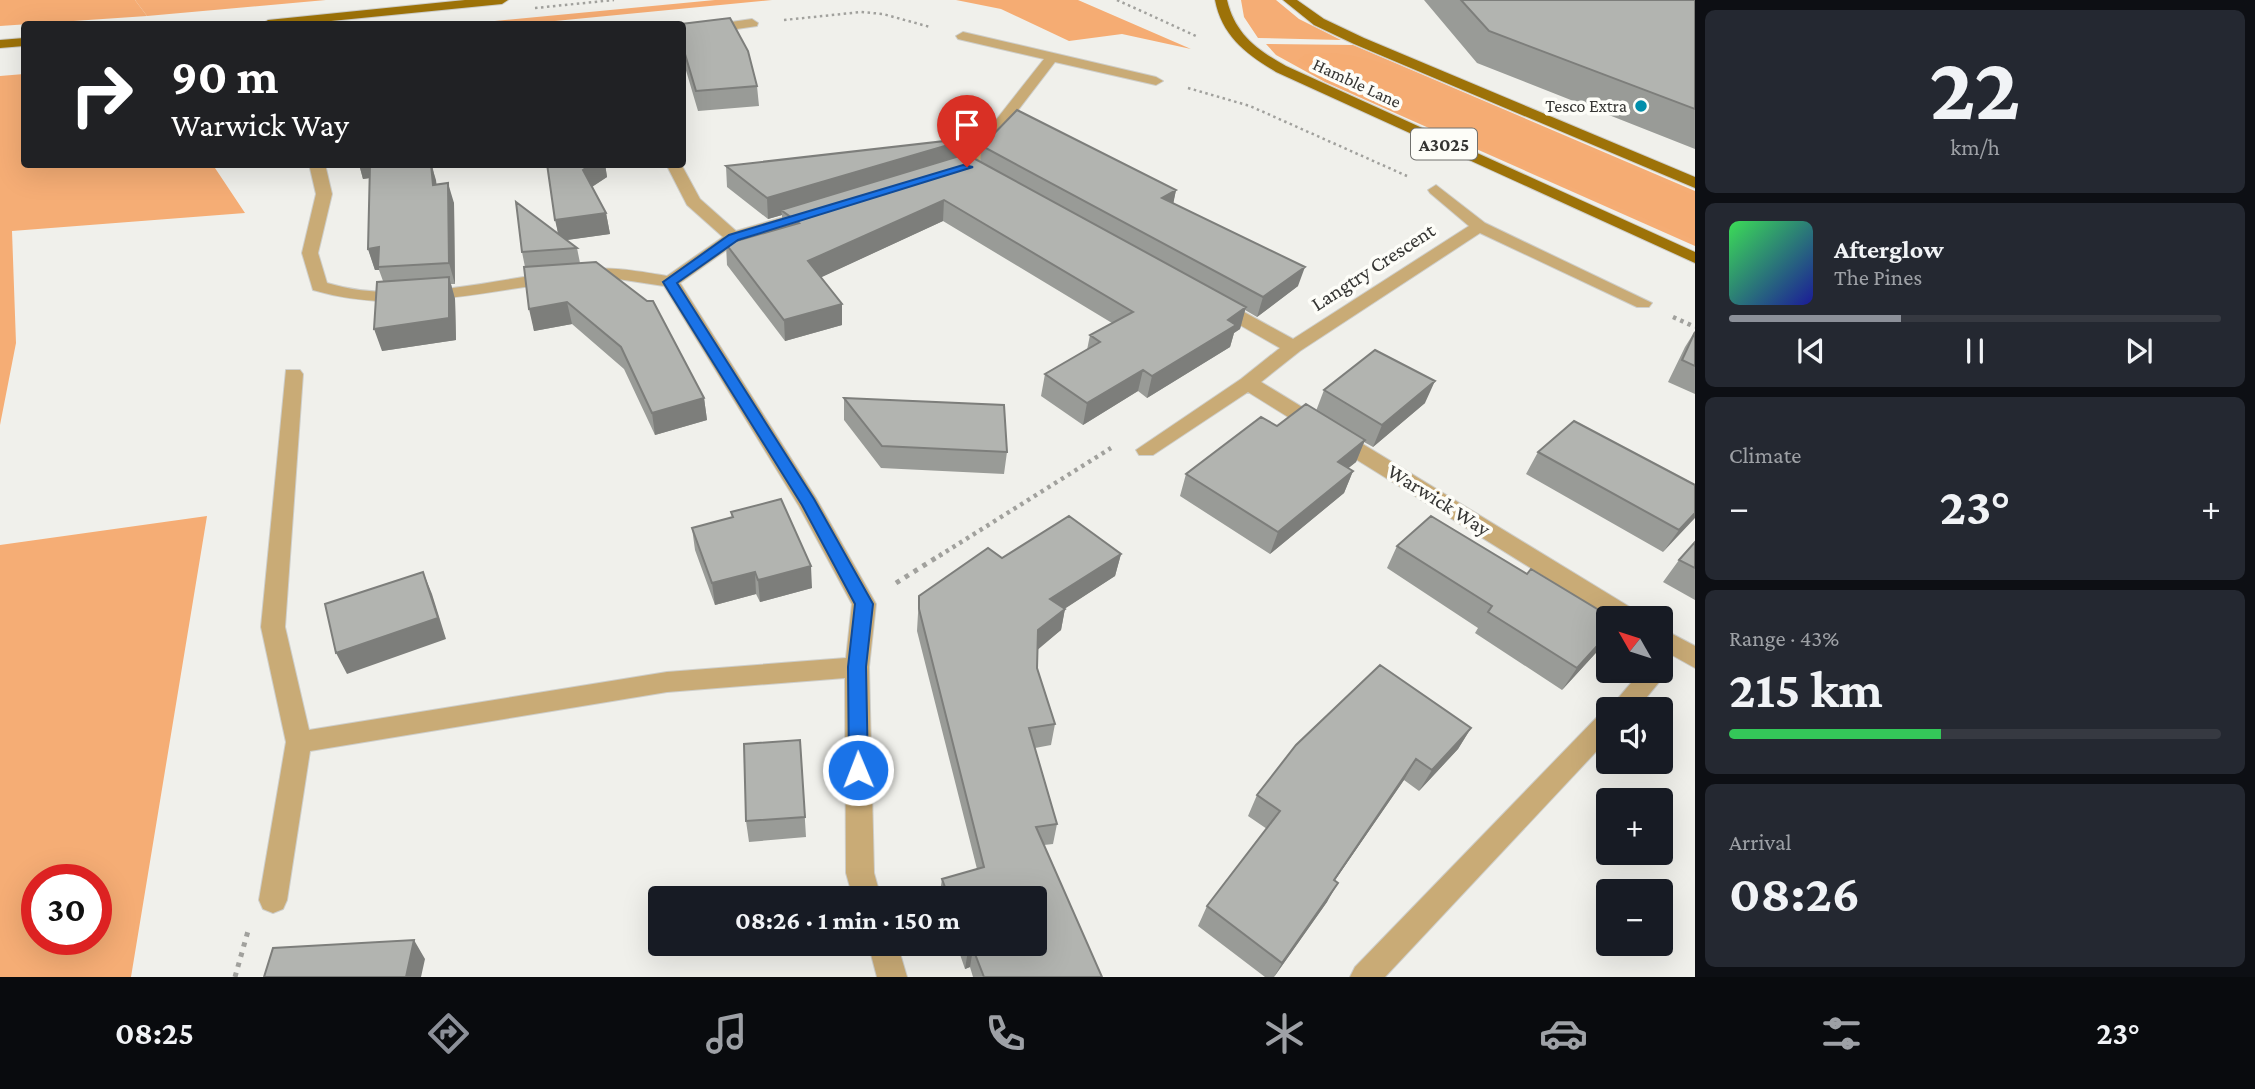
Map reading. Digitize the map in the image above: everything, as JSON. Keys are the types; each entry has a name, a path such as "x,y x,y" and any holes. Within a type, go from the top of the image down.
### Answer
{"main road":[{"path":"319,21 502,0"},
{"name":"Hamble Lane","path":"1221,0 1222,14 1241,41 1261,58 1309,83 1695,258"},
{"name":"Hamble Lane","path":"1289,0 1319,22 1359,41 1695,183"},
{"path":"0,44 21,42"}],"street":[{"path":"686,32 752,23"},
{"path":"963,36 1156,80"},
{"path":"966,170 1052,57"},
{"path":"318,168 324,194 310,253 318,286 338,294 368,299 551,278 618,274 670,282 733,237 824,210"},
{"path":"675,168 693,202 733,237"},
{"name":"Langtry Crescent","path":"1436,190 1479,226 1643,303"},
{"name":"Langtry Crescent","path":"1293,347 1479,226"},
{"path":"670,282 808,503 864,604 857,667 860,873 864,886"},
{"path":"1146,450 1248,383 1293,347 1198,294"},
{"path":"273,900 299,742 273,627 293,374"},
{"name":"Warwick Way","path":"1248,383 1610,606"},
{"path":"299,742 667,682 857,667"},
{"path":"1632,697 1645,683"},
{"path":"1365,977 1596,735"},
{"path":"885,956 892,977"}],"path":[{"path":"533,8 614,0"},
{"path":"752,23 861,12 883,14 963,36"},
{"path":"1183,87 1250,106 1436,190"},
{"path":"864,604 1114,446 1146,450"}],"shaded area":[{"path":"0,0 135,0 147,16 21,21 21,25 0,26"},
{"path":"135,0 326,0 147,16"},
{"path":"715,0 772,0 555,21 495,21"},
{"path":"956,0 1078,0 1191,49 1122,34 1069,41 1001,9"},
{"path":"1241,0 1276,0 1299,19 1341,40 1258,38 1244,17"},
{"path":"1266,44 1353,45 1695,191 1695,246 1325,82 1276,55"},
{"path":"1335,53 1369,59 1411,73 1695,196 1695,240 1497,155 1315,72 1298,60 1306,54"},
{"path":"21,74 21,168 215,168 245,213 12,231 16,343 0,425 0,76"},
{"path":"207,516 131,977 0,977 0,545"}],"building":[{"path":"1461,0 1695,0 1695,109 1489,31"},
{"path":"730,18 748,51 757,86 696,91 686,57 686,23"},
{"path":"1017,110 1176,190 1162,198 1305,267 1263,297 982,146"},
{"path":"950,115 972,129 962,141 767,198 726,166 953,140"},
{"path":"966,154 1246,307 1228,320 1236,325 1152,376 1143,370 1087,403 1045,374 1100,342 1090,335 1133,312 944,200 808,261 842,304 784,320 726,244 799,223 781,210"},
{"path":"370,168 431,168 433,185 448,183 449,263 378,267 379,247 368,249"},
{"path":"548,168 586,168 583,170 606,213 555,220"},
{"path":"516,202 577,248 522,252"},
{"path":"596,262 647,301 653,301 704,398 652,413 621,347 567,302 529,309 524,267"},
{"path":"449,277 449,318 374,329 377,282"},
{"path":"1695,332 1695,366 1682,360"},
{"path":"1375,350 1435,381 1382,425 1324,390"},
{"path":"844,398 1004,405 1007,452 882,446"},
{"path":"1306,404 1365,440 1338,462 1353,471 1278,532 1186,474 1261,417 1277,426"},
{"path":"1574,421 1695,485 1695,513 1679,530 1538,452"},
{"path":"781,499 811,566 758,580 755,572 712,583 692,528 733,517 731,512"},
{"path":"1069,516 1121,554 1050,599 1065,609 1038,630 1037,668 1055,724 1029,728 1057,824 1036,827 1102,977 984,977 976,956 1047,956 1047,886 945,886 942,879 984,867 919,609 919,596 988,548 1002,558"},
{"path":"1431,516 1527,574 1531,569 1596,608 1596,647 1577,668 1488,612 1492,606 1397,546"},
{"path":"1695,542 1695,568 1679,560"},
{"path":"423,572 438,618 336,653 325,604"},
{"path":"1380,665 1471,728 1432,770 1416,759 1334,880 1338,883 1282,963 1207,906 1280,811 1257,795 1296,745"},
{"path":"800,740 805,817 746,821 744,744"},
{"path":"414,940 406,977 264,977 273,948"}],"place":[{"name":"Tesco Extra","path":"1641,106"}],"route":[{"path":"858,770 857,667 864,604 808,503 670,282 733,237 967,167"}]}
